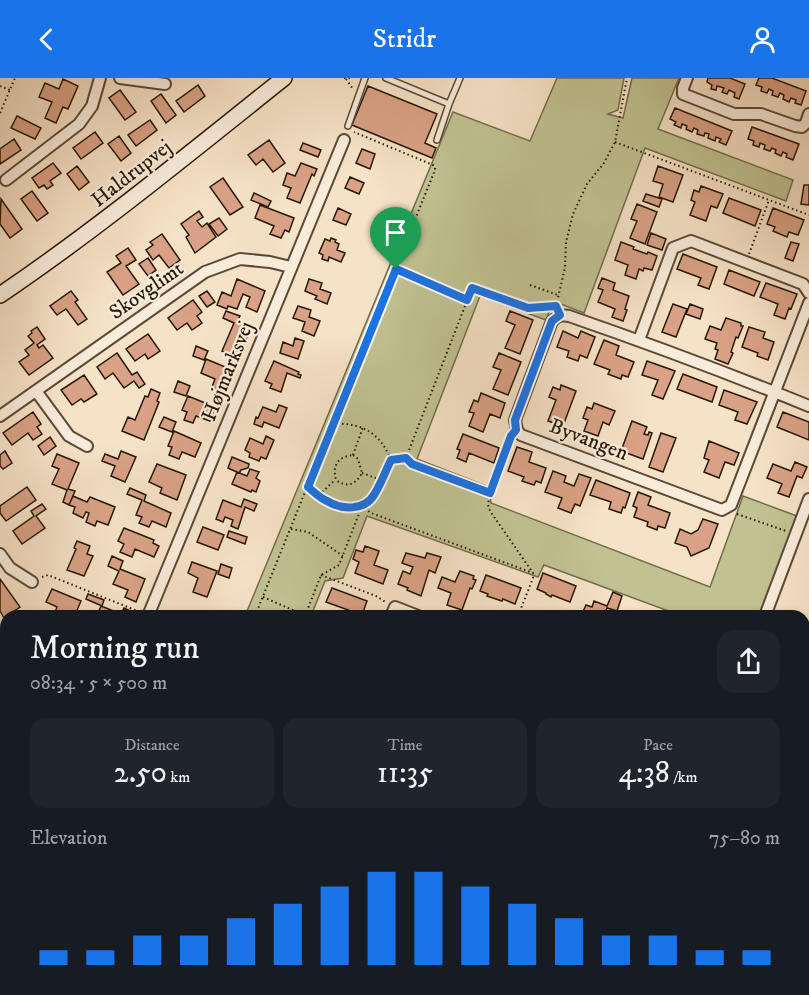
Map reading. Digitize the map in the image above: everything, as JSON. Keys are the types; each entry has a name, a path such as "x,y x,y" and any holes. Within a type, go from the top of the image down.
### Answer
{"main road":[{"name":"Haldrupvej","path":"0,295 112,215 284,78"}],"street":[{"path":"6,180 80,124 92,106 100,78"},
{"path":"120,78 165,84"},
{"path":"687,78 683,94 734,114 760,114 802,127 809,114"},
{"name":"Højmarksvej","path":"150,610 346,132"},
{"path":"639,340 674,248 691,241 803,284 809,293"},
{"name":"Skovglimt","path":"0,416 205,272 240,259 291,267"},
{"path":"731,505 809,303"},
{"name":"Byvangen","path":"731,505 722,510 521,435 516,430 515,420 552,321 560,315 569,316 639,340 809,406"},
{"path":"36,391 69,436 87,446"},
{"path":"767,610 809,500"},
{"path":"0,554 10,568 32,582"}],"lane":[{"path":"346,132 365,78"},
{"path":"386,78 449,104"},
{"path":"437,140 460,78"}],"path":[{"path":"0,113 15,78"},
{"path":"347,78 354,90"},
{"path":"406,458 472,288 528,308 556,306 565,268 566,242 573,214 587,184 604,163 615,142 627,78"},
{"path":"0,86 10,90"},
{"path":"258,610 435,170 435,167 346,132"},
{"path":"615,142 809,215"},
{"path":"746,262 769,200"},
{"path":"396,269 467,300"},
{"path":"530,285 558,295"},
{"path":"333,424 343,423 363,427 382,444 391,460"},
{"path":"353,455 363,427"},
{"path":"516,430 511,436 490,493 488,505 534,573 520,610"},
{"path":"353,455 358,459 362,473 358,480 351,484 343,484 336,480 334,472 336,464 343,456 353,455"},
{"path":"391,460 406,458"},
{"path":"406,458 412,464 490,493"},
{"path":"308,487 326,501 344,507 362,506 373,497 391,460"},
{"path":"362,473 381,480"},
{"path":"319,495 336,480"},
{"path":"731,505 735,514 796,534"},
{"path":"362,506 371,513 534,573"},
{"path":"307,610 321,575 339,566 362,506"},
{"path":"291,529 308,532 343,556"},
{"path":"32,582 48,575 133,610"},
{"path":"321,575 376,596 391,610"},
{"path":"263,597 292,610"}],"green space":[{"path":"557,78 624,78 618,110 608,114 623,118 632,78 679,78 658,129 793,180 786,201 645,148 584,313 553,301 546,320 480,296 417,459 489,487 491,503 710,587 743,496 797,516 761,610 666,610 544,565 538,577 367,516 343,578 325,581 313,610 247,610 453,112 530,141"}],"building":[{"path":"708,78 730,78 745,84 739,99 734,97 735,93 729,90 727,94 722,92 724,88 717,86 716,90 711,89 712,85 707,82"},
{"path":"759,78 772,78 806,91 801,105 795,103 796,100 791,98 789,102 783,99 784,95 780,93 778,97 772,95 773,91 769,89 767,93 761,91 762,87 756,85"},
{"path":"63,79 78,86 68,109 63,107 56,123 45,118 52,102 39,97 45,83 59,89"},
{"path":"198,85 205,96 184,112 176,101"},
{"path":"368,86 437,114 425,143 436,148 432,158 352,125"},
{"path":"120,90 136,112 125,120 109,98"},
{"path":"161,94 176,115 166,123 151,101"},
{"path":"675,108 732,131 726,145 719,142 721,139 716,137 715,141 708,138 709,134 705,133 704,136 697,134 698,130 694,128 692,132 682,124 681,128 674,125 676,122 670,119"},
{"path":"17,116 41,128 35,139 11,128"},
{"path":"150,120 157,130 136,146 128,135"},
{"path":"752,127 799,144 793,160 786,157 787,154 783,152 781,156 772,148 770,151 764,149 765,145 760,143 759,147 753,145 754,141 748,139"},
{"path":"95,132 103,143 81,159 73,148"},
{"path":"119,136 131,153 121,161 108,144"},
{"path":"14,139 21,150 0,164 0,149"},
{"path":"269,140 285,163 273,172 263,159 256,165 248,155"},
{"path":"303,143 321,150 318,157 300,150"},
{"path":"362,149 375,154 370,169 356,163"},
{"path":"53,163 61,173 50,181 53,185 47,189 44,185 39,188 32,178"},
{"path":"301,163 317,169 314,176 312,174 300,203 287,198 291,188 283,185 287,173 295,176"},
{"path":"77,166 89,182 79,190 67,174"},
{"path":"658,166 683,175 673,202 659,197 663,184 653,181"},
{"path":"350,177 364,183 359,194 345,188"},
{"path":"223,178 243,207 230,215 210,187"},
{"path":"804,185 809,185 809,205 801,204"},
{"path":"701,186 723,194 717,208 711,206 706,221 690,215 695,202 691,200 694,190 699,192"},
{"path":"32,191 48,213 37,221 21,199"},
{"path":"254,193 271,201 268,207 251,200"},
{"path":"646,194 662,199 659,207 643,201"},
{"path":"729,198 761,210 755,226 723,213"},
{"path":"1,199 22,229 10,238 0,224"},
{"path":"637,204 657,212 645,244 630,238 637,221 631,219"},
{"path":"260,205 294,218 289,232 285,230 281,238 270,234 274,226 255,218"},
{"path":"338,208 351,214 346,225 333,220"},
{"path":"773,208 804,220 798,235 789,232 787,237 773,231 775,227 767,224"},
{"path":"199,211 203,217 197,221 202,227 207,223 216,237 195,253 186,237 189,235 181,224"},
{"path":"219,218 227,229 218,236 209,224"},
{"path":"651,233 666,239 662,250 647,245"},
{"path":"162,234 180,260 169,268 159,255 153,260 146,250 153,245 150,242"},
{"path":"331,238 339,244 337,250 345,253 341,262 329,257 328,261 322,259 323,255 319,253 325,239 330,241"},
{"path":"621,242 634,247 633,249 657,256 652,270 639,269 636,279 625,275 628,265 615,260"},
{"path":"791,242 799,244 793,261 785,258"},
{"path":"128,248 136,260 126,266 139,284 123,295 107,272 121,263 116,256"},
{"path":"683,254 717,267 709,289 698,285 701,278 677,269"},
{"path":"148,258 156,270 148,276 139,264"},
{"path":"729,270 760,282 754,296 724,284"},
{"path":"602,278 615,283 613,290 629,296 623,321 612,317 615,309 598,302 603,290 598,288"},
{"path":"237,279 265,291 257,312 246,307 250,297 243,294 237,309 228,306 227,309 217,305 222,292 231,296"},
{"path":"309,279 322,283 320,289 331,293 327,304 315,299 317,296 305,291"},
{"path":"766,283 797,294 785,319 774,315 778,304 760,297"},
{"path":"71,291 78,300 75,302 87,319 78,325 66,309 57,315 50,306"},
{"path":"207,291 215,302 207,307 199,296"},
{"path":"193,300 202,312 197,316 202,323 192,330 187,323 177,330 168,318"},
{"path":"673,304 687,309 676,337 662,332"},
{"path":"690,304 703,309 700,319 686,314"},
{"path":"298,306 311,310 309,317 320,321 314,336 302,331 305,322 293,318"},
{"path":"226,311 240,316 237,322 251,328 238,358 222,351 234,323 223,318"},
{"path":"510,311 533,320 520,354 505,348 515,325 506,321"},
{"path":"726,318 741,323 743,326 738,338 736,337 728,364 715,359 718,350 715,349 717,343 705,339 710,326 721,330"},
{"path":"37,327 45,339 37,345 39,348 43,345 53,358 29,375 19,362 29,355 25,350 34,343 28,336"},
{"path":"749,327 765,332 763,338 774,342 768,360 742,347"},
{"path":"563,331 578,338 581,331 595,337 587,358 580,355 578,361 567,357 569,351 557,347"},
{"path":"148,334 160,351 148,359 145,354 135,361 126,349"},
{"path":"295,338 304,341 298,359 280,353 283,342 293,346"},
{"path":"604,340 619,346 616,355 634,362 628,377 622,375 621,379 608,374 610,370 594,364"},
{"path":"196,346 208,351 204,360 193,356"},
{"path":"117,353 132,375 137,372 145,384 139,388 134,381 124,388 113,373 105,379 97,367"},
{"path":"499,353 521,362 508,395 493,389 501,370 493,367"},
{"path":"206,359 230,369 222,391 212,387 215,379 201,373"},
{"path":"274,361 301,375 300,378 287,373 281,392 270,388 272,384 265,381"},
{"path":"647,361 675,371 663,399 652,395 658,380 642,375"},
{"path":"683,374 717,387 712,402 677,389"},
{"path":"84,375 97,394 84,402 81,399 72,405 61,390"},
{"path":"178,381 190,386 186,396 174,392"},
{"path":"561,385 576,391 563,426 548,421 556,400 549,397 553,387 560,390"},
{"path":"151,389 160,393 157,401 159,402 144,440 122,431 128,417 135,420 145,396 148,397"},
{"path":"724,390 757,402 747,424 735,420 738,412 719,405"},
{"path":"481,393 505,403 500,418 490,414 483,432 469,426 474,413 469,412 474,400 478,402"},
{"path":"188,396 215,407 210,421 196,416 193,423 184,420 187,412 182,410"},
{"path":"594,403 615,411 609,425 603,422 598,436 584,431 588,420 583,418 587,407 592,409"},
{"path":"279,405 287,408 279,428 264,422 262,427 254,424 263,407 276,412"},
{"path":"33,412 41,424 37,427 42,434 33,440 28,433 12,445 3,433"},
{"path":"783,412 809,422 809,440 777,427"},
{"path":"164,417 176,422 172,432 159,427"},
{"path":"632,421 647,427 644,434 652,433 643,459 621,451"},
{"path":"174,431 201,443 195,457 182,452 179,459 169,455 172,447 168,446"},
{"path":"661,433 676,438 663,472 649,467"},
{"path":"463,434 499,448 494,463 469,453 466,462 457,458 460,450 457,449"},
{"path":"266,436 274,440 266,459 261,457 259,461 249,457 250,453 245,450 250,438 263,444"},
{"path":"50,437 56,446 44,455 38,446"},
{"path":"709,441 739,453 734,465 725,462 719,478 704,472 709,460 704,458"},
{"path":"517,447 532,452 529,462 546,468 541,483 536,481 534,485 522,481 524,477 508,471"},
{"path":"5,451 12,463 3,469 0,466 0,455"},
{"path":"121,451 136,457 125,482 111,476 115,466 102,461 105,454 118,459"},
{"path":"57,454 79,463 68,489 75,491 69,505 63,502 67,490 52,484 59,469 52,466"},
{"path":"232,457 249,464 248,468 239,473 228,468"},
{"path":"795,462 807,467 802,478 797,476 789,497 778,493 782,484 767,478 773,464 791,471"},
{"path":"157,464 186,475 177,500 160,493 162,488 149,482"},
{"path":"250,469 259,472 256,478 260,481 256,492 232,484 237,472 247,476"},
{"path":"553,471 566,476 564,482 574,486 579,474 591,478 580,506 575,504 571,513 558,508 562,498 545,492"},
{"path":"596,480 630,493 621,513 609,509 611,502 590,495"},
{"path":"27,487 36,500 6,521 0,513 0,506"},
{"path":"130,488 146,495 144,501 171,513 166,527 152,521 149,527 139,523 142,517 136,515 142,500 127,494"},
{"path":"638,492 651,497 648,505 670,513 665,528 658,526 657,530 647,526 648,522 634,517 637,508 633,506"},
{"path":"73,496 87,502 90,497 115,507 108,525 97,521 95,526 86,522 89,513 86,512 83,518 73,513 75,507 69,505"},
{"path":"244,499 257,504 254,511 245,507 238,529 231,526 233,520 225,517 223,522 216,519 223,500 241,507"},
{"path":"42,504 46,509 36,516 45,528 22,544 13,531 34,516 31,511"},
{"path":"703,519 718,524 709,548 691,556 687,547 675,543 680,529 691,534 698,530"},
{"path":"203,527 224,535 218,550 197,542"},
{"path":"124,528 154,540 153,543 159,546 154,557 135,549 132,557 120,552 124,544 118,541"},
{"path":"229,531 247,537 245,544 227,537"},
{"path":"77,541 90,546 87,554 93,556 84,576 67,570"},
{"path":"365,546 379,551 374,565 388,570 383,584 355,573 359,562 353,559 356,550 363,552"},
{"path":"406,553 425,558 427,553 441,557 435,573 429,570 421,596 398,584 403,571 410,574 413,567 402,563"},
{"path":"112,556 123,561 120,569 145,579 136,602 125,597 128,590 113,584 119,571 108,566"},
{"path":"192,562 217,571 207,597 193,592 198,578 188,573"},
{"path":"221,564 232,568 229,578 218,574"},
{"path":"460,571 474,576 473,579 476,580 472,589 470,588 462,610 447,605 451,593 438,588 442,577 455,582"},
{"path":"543,573 576,586 570,602 552,595 551,597 537,589"},
{"path":"486,575 521,588 515,604 487,596 488,594 480,591"},
{"path":"0,579 20,607 16,610 0,610"},
{"path":"332,588 367,601 364,610 348,610 326,602"},
{"path":"52,589 81,601 77,610 56,610 57,607 46,602"},
{"path":"613,592 622,596 617,610 607,608 606,610 584,610 586,605 592,607 594,601 607,606"},
{"path":"88,594 104,600 102,606 86,599"},
{"path":"101,606 111,610 99,610"}],"route":[{"path":"396,269 467,300 472,288 528,308 556,306 560,315 552,321 515,420 516,430 511,436 490,493 412,464 406,458 391,460 373,497 362,506 353,508 334,505 308,487 396,269"}]}
